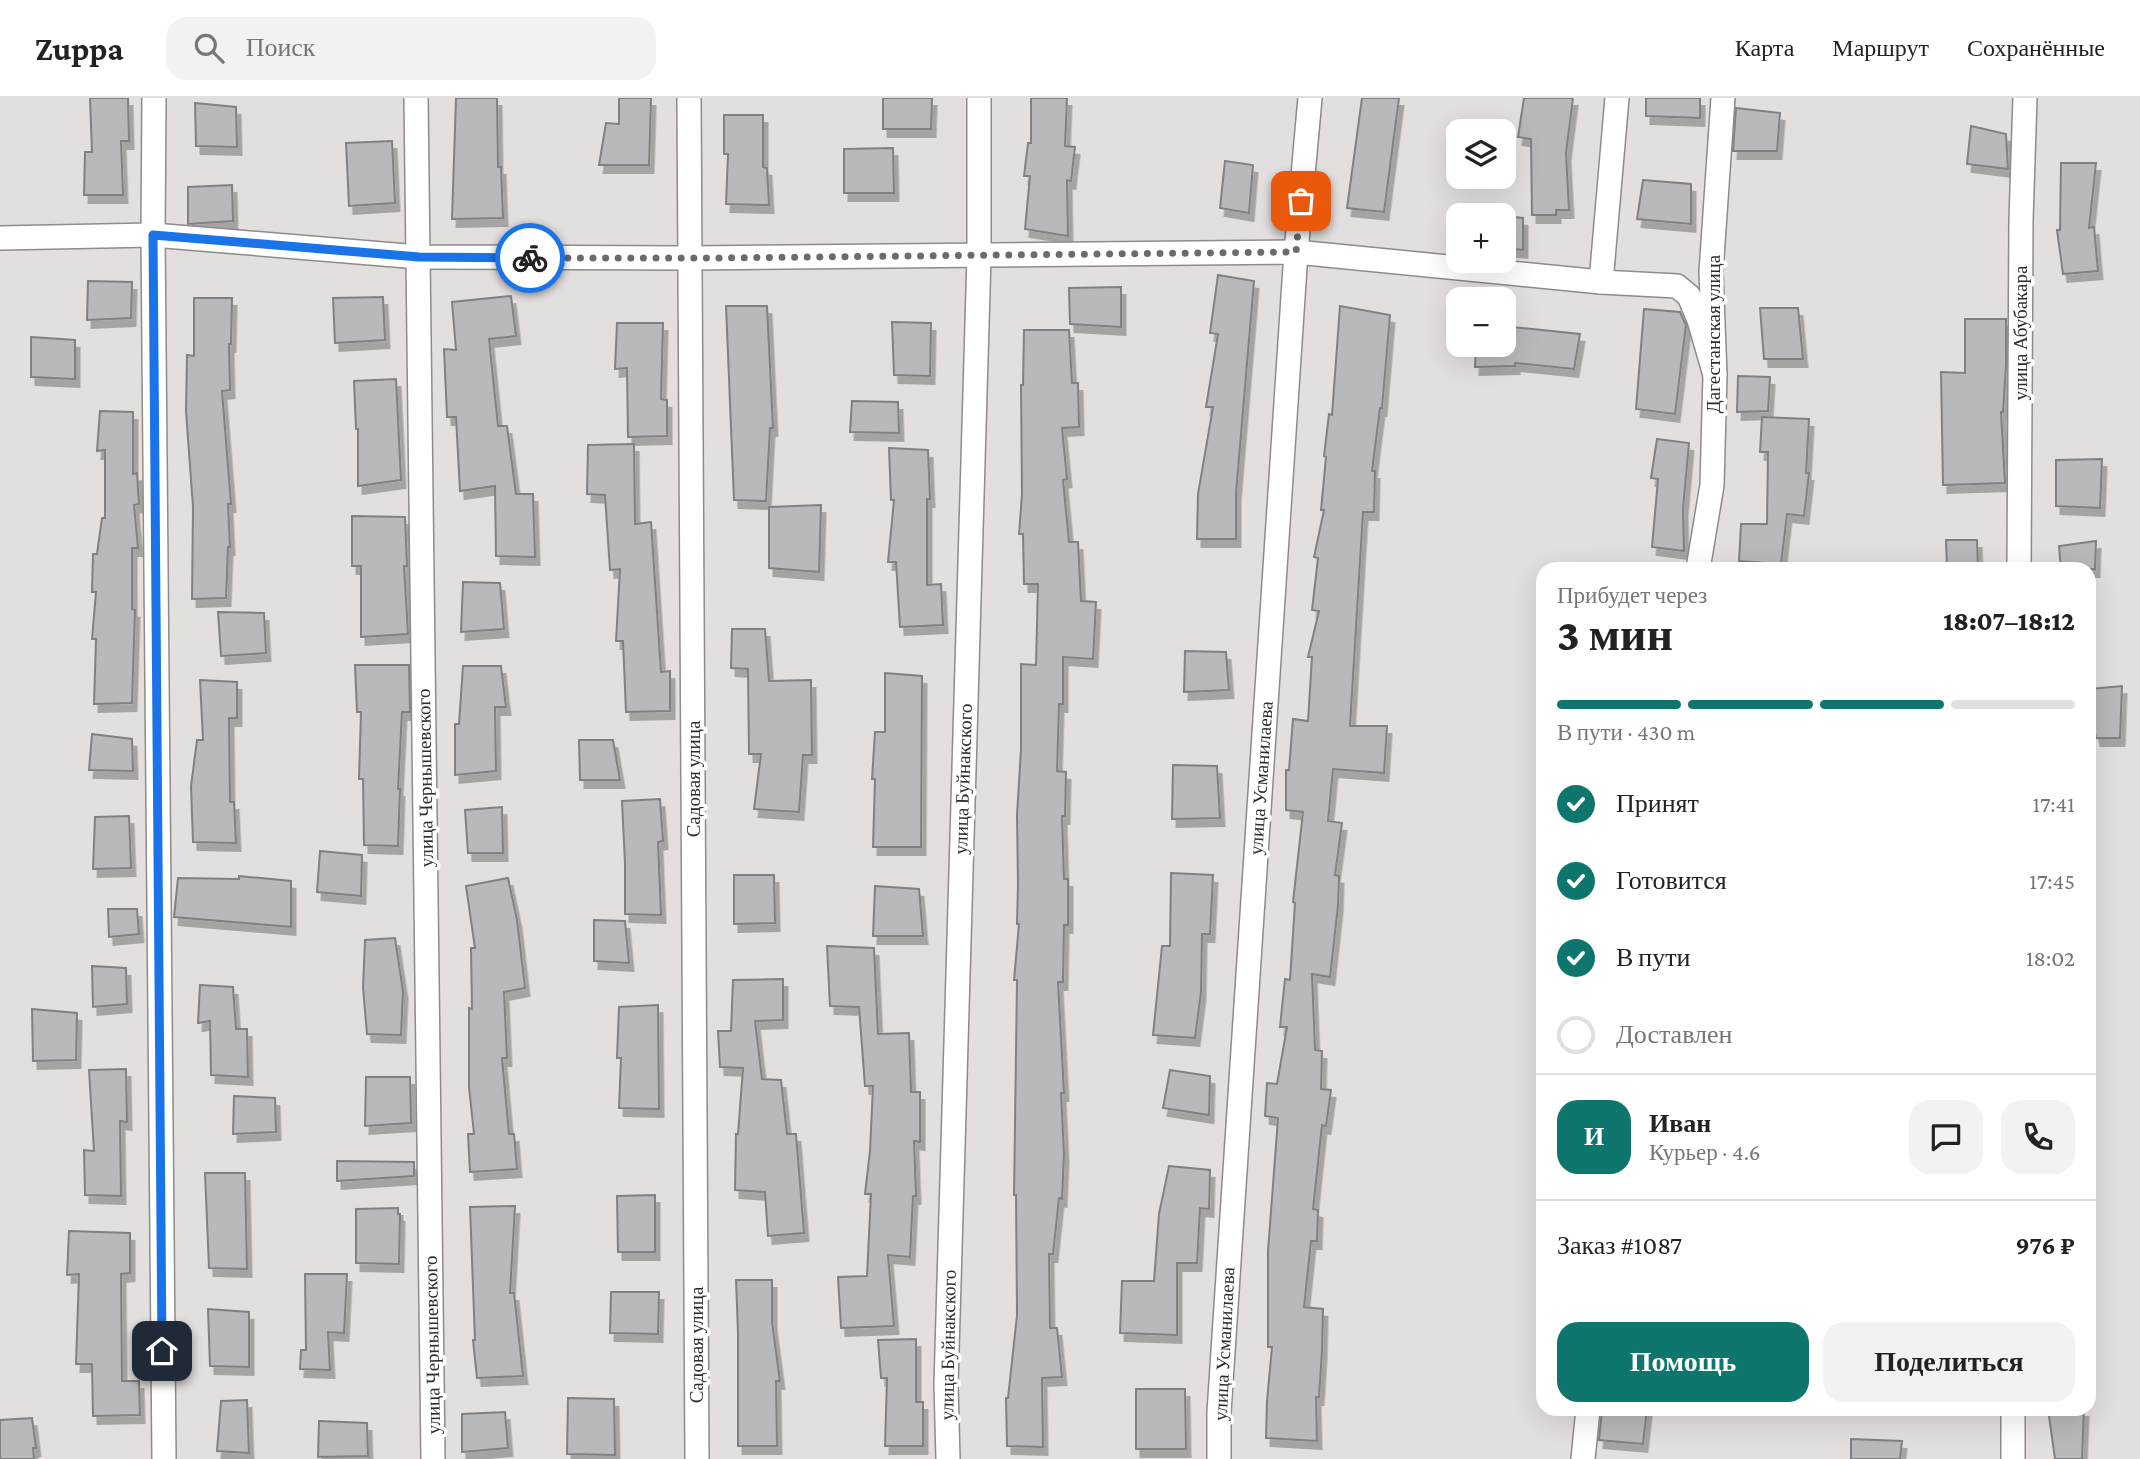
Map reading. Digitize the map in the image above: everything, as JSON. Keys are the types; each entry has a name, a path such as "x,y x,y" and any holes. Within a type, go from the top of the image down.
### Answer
{"street":[{"path":"154,98 164,1459"},
{"name":"улица Чернышевского","path":"416,98 433,1459"},
{"name":"Садовая улица","path":"689,98 697,1459"},
{"name":"улица Буйнакского","path":"948,1459 946,1371 979,256 979,98"},
{"name":"улица Усманилаева","path":"1219,1459 1219,1412 1296,252 1310,98"},
{"path":"1601,282 1617,98"},
{"name":"Дагестанская улица","path":"1699,562 1712,485 1715,376 1711,272 1723,98"},
{"name":"улица Абубакара","path":"2019,562 2021,220 2025,98"},
{"path":"0,238 153,235 419,257 690,258 1296,252 1601,282 1677,286 1689,296 1715,376"},
{"path":"1583,1459 1587,1416"},
{"path":"2013,1459 2014,1416"}],"building":[{"path":"90,98 128,98 129,141 121,141 123,195 84,195 85,152 92,152"},
{"path":"456,98 497,98 498,167 501,167 503,218 452,219"},
{"path":"619,98 651,98 649,165 599,165 606,123 619,124"},
{"path":"883,98 932,98 931,129 883,129"},
{"path":"1031,98 1067,98 1065,146 1075,147 1071,181 1067,180 1068,236 1025,229 1030,176 1024,176 1028,143 1031,143"},
{"path":"1362,98 1399,98 1384,212 1347,208"},
{"path":"1524,98 1573,98 1566,153 1569,210 1556,210 1556,215 1532,215 1531,139 1518,137"},
{"path":"1646,98 1700,98 1700,118 1646,116"},
{"path":"195,103 236,107 237,147 196,146"},
{"path":"1736,108 1780,113 1777,151 1733,151"},
{"path":"724,115 763,115 763,167 767,168 769,205 726,204 728,154 724,154"},
{"path":"1971,126 2006,134 2008,169 1967,164"},
{"path":"392,141 395,203 349,206 346,143"},
{"path":"893,148 894,193 844,193 844,149"},
{"path":"1225,161 1253,165 1249,213 1220,208"},
{"path":"2061,163 2096,163 2089,228 2094,227 2098,271 2063,274 2057,230 2060,230"},
{"path":"1643,180 1691,184 1691,224 1637,219"},
{"path":"232,185 233,221 188,224 188,187"},
{"path":"1516,217 1523,218 1523,250 1516,249"},
{"path":"1218,275 1254,281 1236,493 1236,539 1197,539 1198,494 1213,407 1206,407 1218,334 1210,333"},
{"path":"88,281 132,282 131,318 87,320"},
{"path":"1121,287 1121,327 1070,324 1069,288"},
{"path":"511,296 516,336 489,339 498,426 507,426 516,494 533,494 535,557 496,556 495,486 460,491 456,417 447,417 444,349 456,350 452,302"},
{"path":"383,297 385,340 335,343 333,298"},
{"path":"194,298 232,298 230,390 222,391 231,504 228,504 230,547 226,598 192,599 193,507 186,411 187,355 194,356"},
{"path":"726,306 767,306 773,428 770,428 766,501 734,500"},
{"path":"1340,306 1390,315 1382,408 1372,471 1375,471 1374,512 1363,512 1350,726 1387,726 1384,773 1333,769 1328,821 1342,823 1335,875 1339,876 1338,905 1330,977 1312,974 1315,1050 1322,1051 1321,1089 1331,1090 1326,1126 1322,1125 1313,1209 1318,1210 1317,1241 1311,1241 1304,1307 1323,1309 1319,1397 1316,1397 1317,1441 1266,1438 1272,1347 1268,1347 1268,1251 1278,1118 1265,1116 1267,1083 1277,1084 1287,1027 1280,1027 1285,979 1290,980 1293,902 1303,812 1286,810 1286,770 1289,770 1293,719 1308,721 1312,657 1308,657 1319,611 1312,610 1318,558 1314,557 1324,510 1321,510 1324,456 1329,414 1332,415"},
{"path":"1760,308 1798,308 1803,359 1764,359"},
{"path":"1644,309 1680,312 1686,325 1675,414 1636,409"},
{"path":"1965,319 2006,319 2006,364 2001,412 2005,483 1943,485 1941,372 1965,373"},
{"path":"892,322 931,323 930,376 894,375"},
{"path":"617,323 663,323 661,399 667,400 667,436 628,437 627,368 615,369"},
{"path":"1516,327 1580,334 1574,369 1515,363 1515,366 1475,367 1475,357 1516,357"},
{"path":"1024,330 1069,330 1072,383 1078,383 1079,427 1062,428 1067,479 1063,480 1069,542 1078,542 1081,601 1096,602 1093,659 1063,657 1063,704 1059,704 1057,771 1066,772 1065,816 1062,816 1064,879 1068,879 1068,925 1064,925 1063,982 1058,982 1064,1093 1061,1093 1064,1154 1062,1199 1059,1198 1053,1254 1049,1254 1050,1328 1057,1328 1062,1377 1042,1378 1043,1447 1007,1446 1006,1398 1017,1315 1014,1195 1017,980 1014,980 1019,924 1017,815 1021,749 1021,664 1036,665 1038,584 1024,584 1023,534 1019,534"},
{"path":"31,337 75,340 75,379 31,377"},
{"path":"1738,376 1770,377 1768,411 1737,412"},
{"path":"396,379 401,480 358,486 358,429 354,381"},
{"path":"852,401 898,402 899,433 850,432"},
{"path":"100,411 133,412 133,474 137,473 139,504 134,505 138,548 132,548 132,609 135,610 132,703 94,704 96,639 92,639 96,592 92,592 93,554 97,554 102,518 105,518 105,450 97,451"},
{"path":"1762,417 1809,419 1806,473 1809,473 1804,516 1787,514 1781,562 1739,561 1741,524 1767,524 1768,452 1760,452"},
{"path":"1657,439 1689,443 1683,508 1684,551 1652,547 1658,479 1651,478"},
{"path":"634,444 635,524 651,522 661,672 670,671 670,711 626,712 623,641 616,641 620,569 610,570 605,495 587,494 588,445"},
{"path":"889,448 928,450 930,499 927,499 927,585 941,584 943,625 900,627 896,562 888,562 894,500 891,500"},
{"path":"2102,459 2100,508 2056,506 2056,460"},
{"path":"821,505 819,572 769,568 769,507"},
{"path":"352,516 405,517 407,566 404,566 408,634 361,637 361,566 352,566"},
{"path":"1946,540 1977,540 1978,562 1947,562"},
{"path":"2096,541 2095,562 2060,562 2059,546"},
{"path":"463,582 500,583 504,629 461,632"},
{"path":"218,612 264,613 266,653 221,656"},
{"path":"732,629 765,629 769,681 811,680 812,755 803,755 799,812 754,809 761,754 749,754 748,669 731,668"},
{"path":"1185,651 1226,652 1229,690 1184,692"},
{"path":"355,665 409,665 410,712 402,712 398,846 364,845 363,779 359,779 361,712 357,712"},
{"path":"463,666 501,666 506,707 495,707 496,771 455,775 455,724 459,724"},
{"path":"885,673 922,676 921,847 873,847 875,779 872,779 875,732 885,732"},
{"path":"200,680 237,682 237,718 229,718 230,802 234,802 236,843 193,842 191,786 197,740 203,740"},
{"path":"2122,686 2120,738 2096,738 2096,688"},
{"path":"92,734 132,739 133,771 89,770"},
{"path":"579,740 613,740 620,780 580,780"},
{"path":"1173,765 1217,766 1220,818 1172,819"},
{"path":"660,799 663,841 658,842 661,915 625,914 622,801"},
{"path":"502,807 503,853 468,853 465,810"},
{"path":"129,816 131,868 93,869 95,817"},
{"path":"320,851 362,855 361,896 317,892"},
{"path":"1171,873 1213,875 1210,934 1202,934 1201,992 1195,1038 1153,1035 1162,946 1170,946"},
{"path":"734,875 774,875 775,923 734,924"},
{"path":"239,876 291,881 291,927 174,917 178,878 239,879"},
{"path":"508,878 517,920 525,988 504,992 507,1058 502,1058 509,1134 514,1134 517,1169 470,1172 468,1134 474,1134 469,1087 469,1008 472,1009 471,948 475,948 466,886"},
{"path":"875,886 919,889 923,936 873,936"},
{"path":"108,909 137,909 139,934 109,937"},
{"path":"594,920 625,921 629,963 594,961"},
{"path":"395,938 403,991 401,1035 367,1034 363,988 365,940"},
{"path":"827,946 874,948 878,1034 909,1033 911,1092 920,1092 920,1142 914,1141 916,1196 913,1196 910,1257 888,1255 894,1326 841,1328 838,1277 867,1276 871,1194 865,1194 873,1086 865,1086 859,1007 830,1006"},
{"path":"92,966 126,968 127,1004 93,1007"},
{"path":"783,979 783,1020 755,1021 762,1079 781,1080 787,1134 796,1134 804,1233 768,1236 765,1192 735,1190 736,1134 743,1068 720,1067 718,1031 731,1031 733,980"},
{"path":"200,985 233,987 236,1029 247,1029 248,1077 211,1075 210,1021 198,1023"},
{"path":"658,1005 659,1109 619,1108 619,1007"},
{"path":"32,1009 77,1013 76,1060 33,1061"},
{"path":"126,1069 127,1122 120,1121 121,1196 85,1195 84,1150 94,1151 89,1070"},
{"path":"1170,1070 1210,1076 1209,1115 1163,1108"},
{"path":"366,1077 410,1077 411,1123 365,1126"},
{"path":"234,1096 275,1098 276,1132 233,1134"},
{"path":"337,1161 414,1162 414,1176 337,1181"},
{"path":"1169,1166 1210,1170 1209,1209 1200,1208 1197,1263 1177,1263 1177,1335 1120,1333 1122,1281 1154,1281 1159,1214"},
{"path":"205,1173 245,1173 247,1269 209,1268"},
{"path":"655,1195 655,1252 618,1252 617,1196"},
{"path":"515,1206 510,1293 514,1293 523,1376 477,1378 473,1340 470,1207"},
{"path":"398,1208 399,1264 356,1263 356,1209"},
{"path":"69,1231 130,1233 130,1273 121,1274 122,1381 139,1381 140,1415 93,1416 92,1364 76,1364 79,1274 67,1275"},
{"path":"305,1274 347,1274 344,1333 328,1332 330,1370 300,1369 301,1350 306,1350"},
{"path":"736,1280 772,1280 772,1322 780,1381 776,1381 777,1446 738,1446"},
{"path":"611,1292 659,1292 658,1334 610,1333"},
{"path":"208,1309 249,1312 249,1367 210,1366"},
{"path":"916,1339 916,1402 923,1402 923,1446 885,1446 887,1378 881,1378 878,1340"},
{"path":"1136,1389 1185,1389 1186,1449 1136,1449"},
{"path":"568,1398 614,1399 615,1455 567,1454"},
{"path":"247,1400 249,1453 217,1451 221,1401"},
{"path":"505,1412 508,1448 462,1452 462,1414"},
{"path":"1601,1416 1646,1416 1643,1444 1599,1440"},
{"path":"2049,1416 2084,1416 2082,1459 2055,1459"},
{"path":"32,1418 36,1448 33,1448 34,1459 0,1459 0,1420"},
{"path":"319,1421 367,1423 368,1456 318,1457"},
{"path":"1851,1439 1902,1441 1900,1459 1851,1459"}],"way so far":[{"path":"530,258 1296,252 1301,201"}],"route":[{"path":"162,1351 153,235 419,257 530,258"}]}
